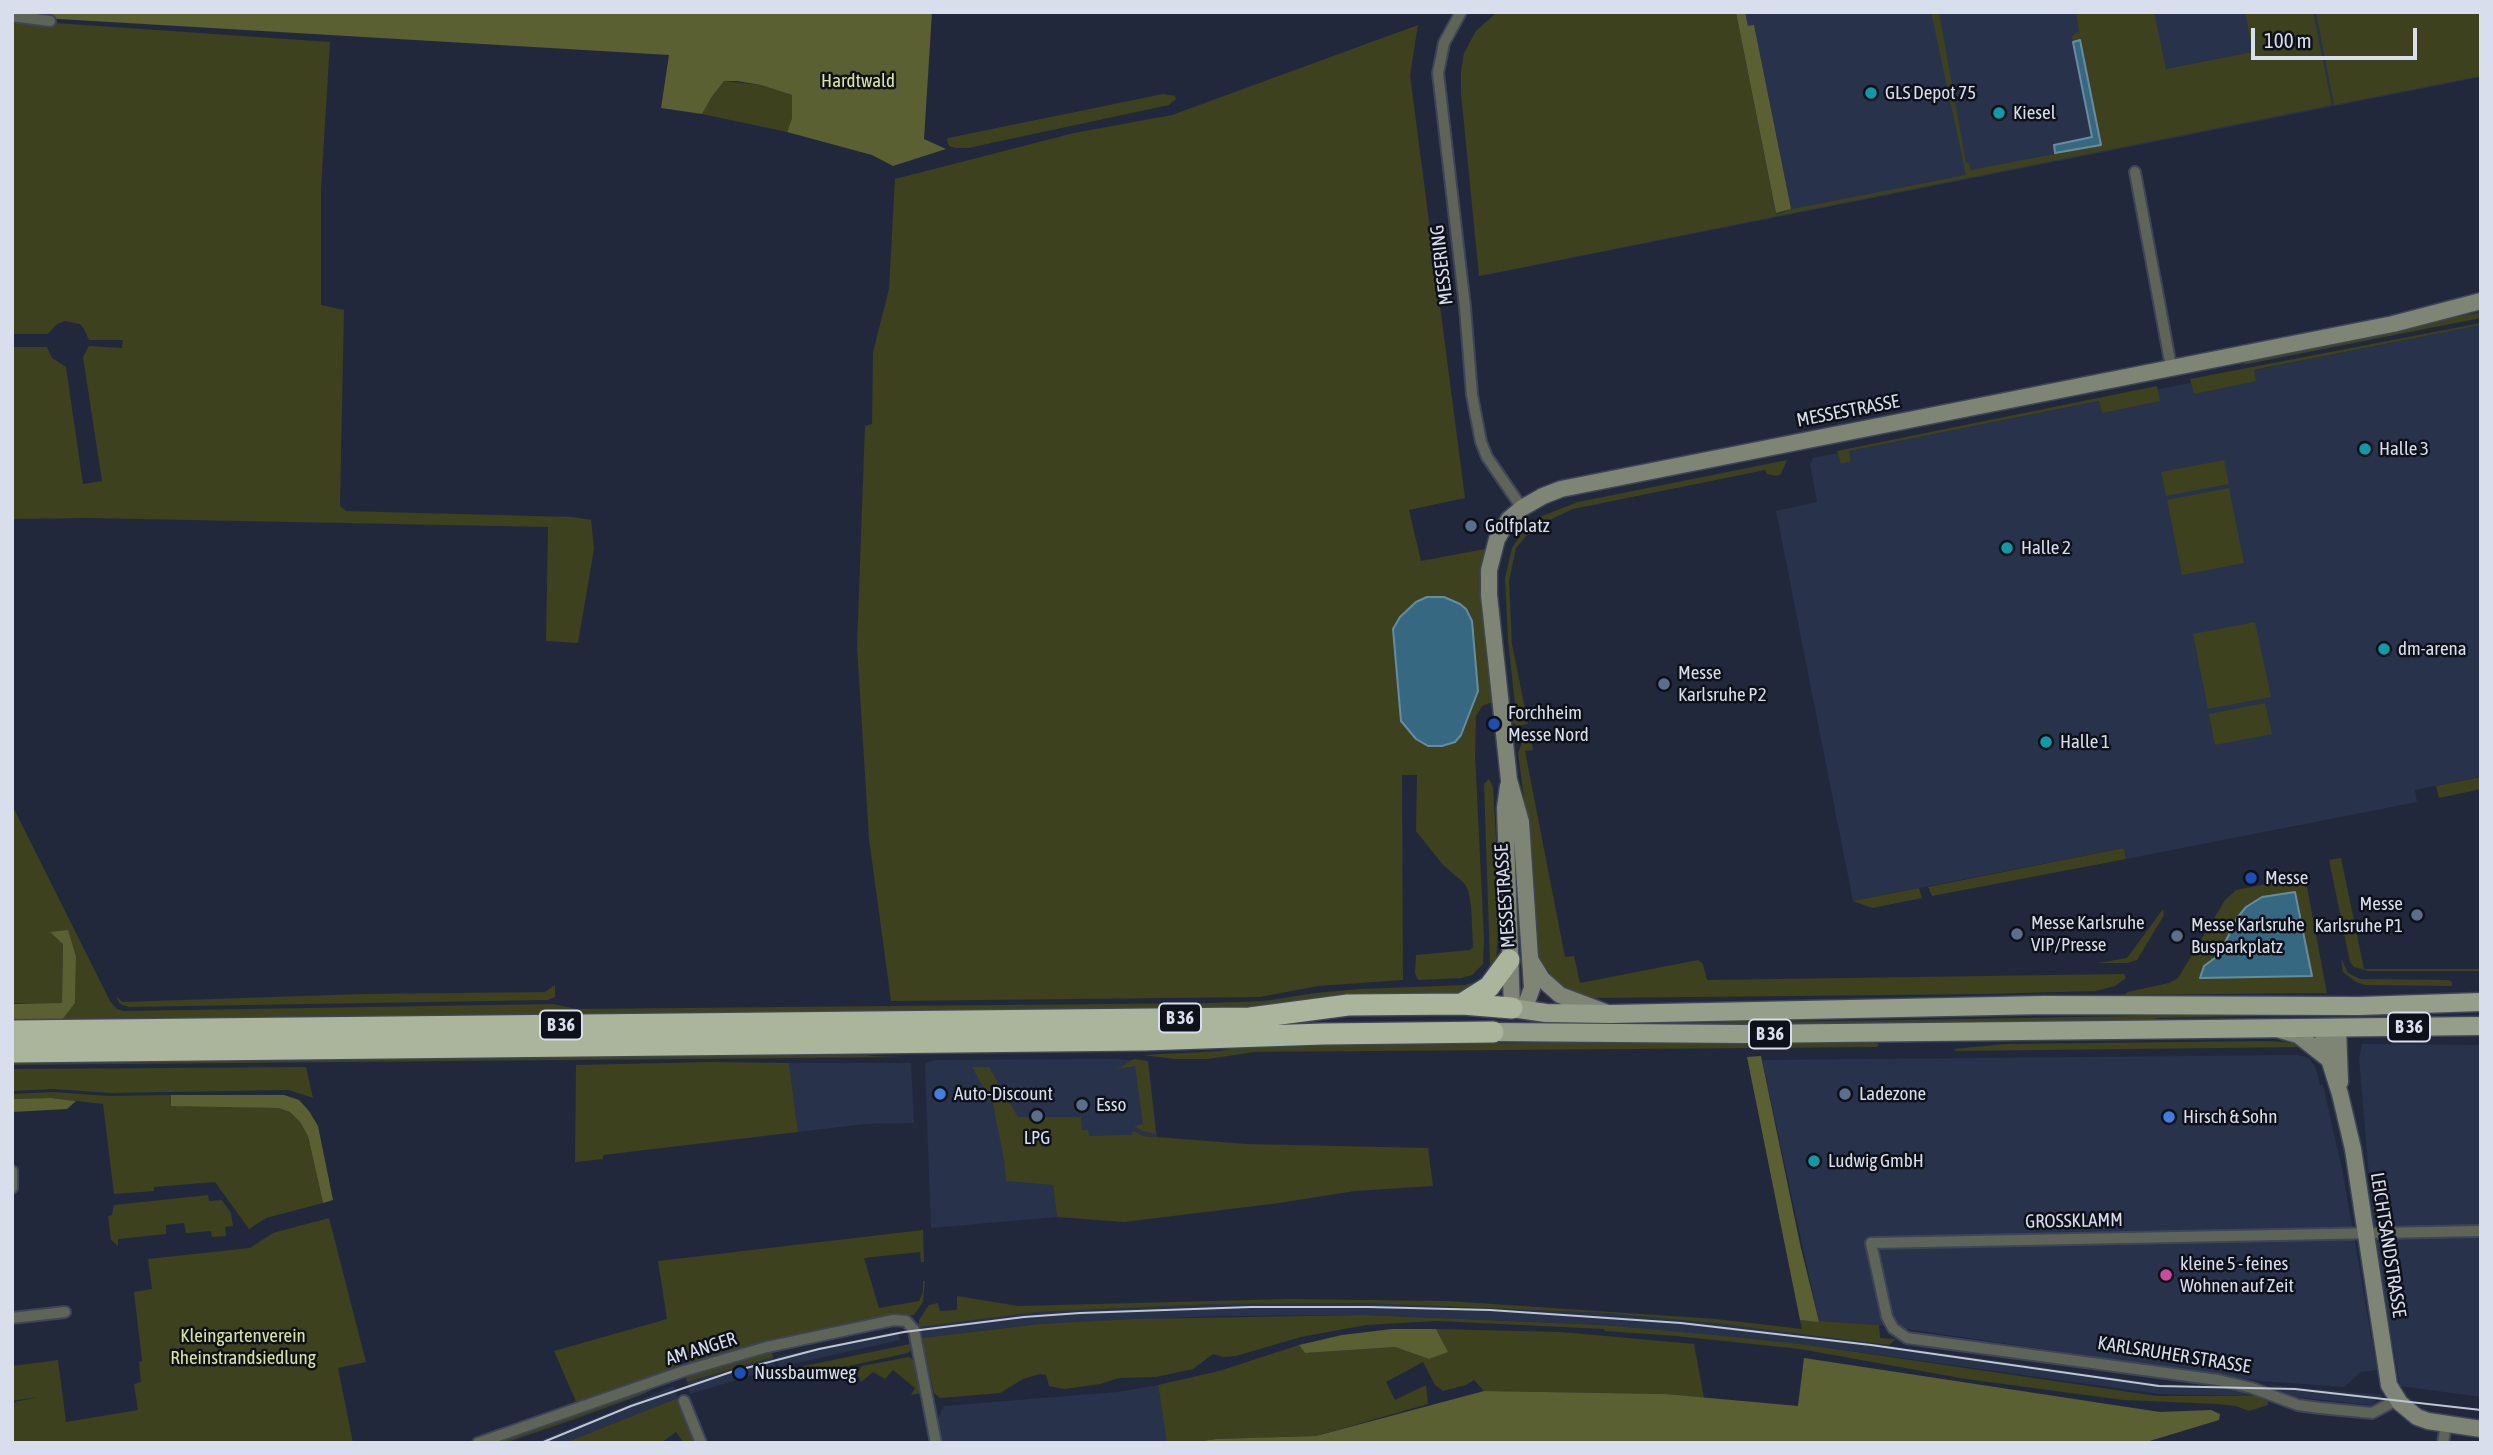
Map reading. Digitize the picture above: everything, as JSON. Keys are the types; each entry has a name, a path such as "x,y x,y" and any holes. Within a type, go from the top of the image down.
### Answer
{"highway":[{"path":"1462,1004 1489,987 1520,960"},
{"name":"B 36","path":"12,1031 1250,1018 1348,1005 1462,1004 1518,1012"},
{"name":"B 36","path":"12,1052 1144,1040 1493,1032"}],"main road":[{"name":"B 36","path":"2334,1019 2359,1006 2481,1002"},
{"name":"B 36","path":"1518,1012 1611,1014 2044,1005 2481,1026"},
{"path":"1493,1032 1518,1012 1524,1025 1543,1033"},
{"name":"B 36","path":"1493,1032 1744,1034 2305,1028 2320,1022 2329,1013 2334,1019"}],"street":[{"name":"MESSERING","path":"1461,12 1444,43 1438,73 1465,307 1472,395 1480,442 1487,457 1522,508"},
{"path":"12,16 50,21"},
{"path":"2135,172 2170,361"},
{"name":"MESSESTRASSE","path":"1518,1012 1520,960 1505,808 1508,780 1489,594 1489,570 1497,539 1508,519 1522,508 1561,489 2393,324 2481,299"},
{"path":"1520,960 1560,995 1611,1014"},
{"name":"LEICHTSANDSTRASSE","path":"2334,1019 2323,1040 2353,1149 2389,1385 2397,1400"},
{"name":"LEICHTSANDSTRASSE","path":"2334,1019 2340,1094"},
{"path":"2271,1028 2298,1035 2327,1058"},
{"path":"12,1171 12,1188"},
{"path":"2365,1232 2481,1231"},
{"name":"GROSSKLAMM","path":"1894,1328 1884,1306 1871,1243 2365,1232"},
{"path":"12,1318 65,1312"},
{"name":"AM ANGER","path":"478,1443 684,1371 767,1347 894,1320 906,1321 913,1328 936,1443"},
{"name":"KARLSRUHER STRASSE","path":"1894,1328 1908,1338 1918,1340 1949,1342 2218,1380 2252,1388 2298,1405 2372,1413 2397,1400"},
{"path":"2397,1400 2417,1417 2481,1429"},
{"path":"684,1401 701,1443"},
{"path":"2443,1443 2446,1424"}],"shaded area":[{"path":"1504,12 2481,12 2481,77 1487,275 1465,57"},
{"path":"2080,40 2101,145 2055,153 2054,145 2092,137 2073,42"},
{"path":"2481,325 2481,777 2415,790 2417,802 2126,859 2124,848 1853,901 1776,511 1817,502 1810,465 1813,458"},
{"path":"1427,597 1444,597 1460,604 1472,621 1478,691 1461,735 1455,742 1442,746 1428,746 1416,739 1401,721 1393,629 1400,617 1416,602"},
{"path":"2295,892 2312,976 2200,978 2204,966 2219,955 2237,918 2246,907 2262,897"},
{"path":"2362,1044 2481,1045 2481,1397 2400,1386 2371,1198 2359,1058"},
{"path":"2298,1055 2309,1058 2316,1069 2320,1085 2323,1085 2343,1174 2377,1370 2361,1372 2344,1387 2261,1381 1879,1325 1819,1322 1762,1060"},
{"path":"935,1060 1148,1061 1157,1137 1003,1149 1004,1160 1053,1185 1057,1217 931,1228 926,1063"},
{"path":"789,1063 911,1063 914,1123 864,1124 798,1132"},
{"path":"1363,1303 1604,1313 1715,1323 2159,1384 2214,1386 2253,1396 2159,1394 1801,1344 1605,1325 1365,1315 1216,1316 1039,1324 922,1338 919,1327 1036,1312 1215,1304"},
{"path":"897,1331 900,1340 779,1367 776,1357"},
{"path":"773,1357 776,1368 690,1394 687,1382"},
{"path":"1158,1385 1167,1443 941,1443 937,1420 944,1406 1118,1392"},
{"path":"2269,1385 2382,1395 2371,1405 2295,1397"},
{"path":"674,1386 678,1398 564,1443 534,1443"}],"green space":[{"name":"Hardtwald","path":"25,12 932,12 924,139 946,149 893,166 872,155 787,132 792,118 792,95 737,81 724,81 702,114 661,108 669,55 25,17"},
{"path":"1497,12 1736,12 1776,215 1792,209 1966,175 1931,12 1939,12 1966,163 1969,163 1971,170 2101,145 2079,40 2073,42 2072,36 2079,31 2076,12 2154,12 2166,69 2253,52 2245,12 2313,12 2332,105 1479,276 1461,71 1464,53 1476,31"},
{"path":"1736,12 1745,12 1748,26 1754,25 1791,209 1776,213"},
{"path":"2316,12 2481,12 2481,76 2334,105"},
{"path":"12,20 330,42 321,189 321,305 344,310 340,506 346,511 573,517 591,520 594,549 578,643 546,641 548,527 88,518 12,519 12,347 47,347 52,358 66,367 83,484 102,481 83,357 89,346 122,348 123,340 89,340 80,324 65,321 57,324 48,334 12,334"},
{"path":"1418,25 1410,75 1465,498 1409,510 1421,561 1485,549 1483,578 1493,702 1482,706 1476,716 1475,754 1483,964 1472,975 1461,978 1417,978 1416,955 1470,950 1473,947 1471,905 1464,883 1443,865 1416,831 1417,775 1402,775 1403,980 1318,986 1260,997 891,1001 869,839 857,646 865,426 872,424 873,352 889,289 895,179 1074,133 1172,115"},
{"path":"724,81 761,85 792,95 792,118 787,132 702,114"},
{"path":"1163,94 1175,96 1176,99 1169,105 968,148 949,146 947,140 948,138"},
{"path":"2481,312 2481,318 2243,365 2247,360 2259,357"},
{"path":"2481,323 2254,370 2256,381 2194,394 2190,379"},
{"path":"2157,386 2160,401 2102,413 2099,401 1849,451 1851,461 1841,464 1837,451"},
{"path":"1787,460 1781,474 1777,476 1767,474 1765,470 1573,509 1533,528 1516,548 1509,581 1512,644 1528,724 1517,726 1512,722 1508,711 1515,704 1505,578 1512,548 1526,527 1542,516 1578,502"},
{"path":"2224,460 2229,484 2166,496 2161,472"},
{"path":"2229,488 2244,563 2182,575 2167,500"},
{"path":"2255,622 2271,697 2208,709 2193,634"},
{"path":"2265,703 2272,734 2215,745 2209,714"},
{"path":"1531,741 1533,750 1525,751 1565,957 1574,956 1580,983 1698,960 1703,964 1707,980 2124,974 2126,978 2115,986 2096,991 1989,994 1591,998 1567,992 1552,981 1536,948 1527,821 1518,753 1522,743"},
{"path":"2481,777 2481,789 2439,798 2436,786"},
{"path":"1489,779 1493,787 1498,872 1496,963 1472,991 1458,994 1231,1008 62,1020 75,1003 76,957 63,944 62,1004 12,1003 12,805 110,1001 123,1011 554,1004 576,1009 1209,1003 1264,1001 1360,989 1465,985 1484,976 1490,964 1484,784"},
{"path":"2124,848 2126,859 1932,896 1928,887"},
{"path":"2341,858 2364,969 2481,971 2368,971 2354,967 2350,962 2329,860"},
{"path":"2296,878 2307,887 2327,993 2124,995 2178,978 2225,900 2236,890"},
{"path":"1919,888 1922,898 1872,908 1853,901"},
{"path":"2163,909 2164,915 2137,960 2127,963 2098,963 2127,958"},
{"path":"68,930 76,957 75,1003 62,1020 12,1021 12,1004 62,1003 63,944 50,932"},
{"path":"2341,958 2348,973 2360,979 2449,980 2452,986 2365,985 2343,972"},
{"path":"555,985 555,997 548,1000 129,1007 120,1004 116,997 123,1002 363,994 545,992"},
{"path":"2302,1013 2159,1018 2133,1023 1543,1027 1536,1022 1583,1024"},
{"path":"1863,1040 1879,1044 1877,1047 1254,1052 1208,1059 1143,1055 1220,1051 1243,1046"},
{"path":"2297,1043 2305,1047 1954,1049 2005,1044"},
{"path":"840,1050 872,1056 906,1057 12,1065 12,1059"},
{"path":"1761,1056 1819,1322 1800,1320 1747,1057"},
{"path":"1134,1059 1148,1061 1156,1134 1134,1126 1143,1124 1135,1066 1117,1069"},
{"path":"789,1063 798,1132 603,1155 603,1159 575,1162 576,1065"},
{"path":"306,1067 313,1098 289,1090 110,1093 54,1089 12,1091 12,1069"},
{"path":"972,1067 989,1067 1018,1117 1081,1117 1082,1130 1088,1130 1089,1136 1132,1135 1133,1131 1143,1136 1247,1144 1428,1148 1433,1186 1355,1191 1124,1222 1057,1217 1053,1185 1006,1181 993,1104"},
{"path":"53,1092 108,1096 171,1095 171,1105 278,1108 290,1112 308,1136 323,1203 266,1218 249,1229 215,1182 154,1187 154,1191 114,1194 103,1104 51,1098 12,1099 12,1094"},
{"path":"171,1095 284,1095 299,1100 318,1126 333,1200 323,1203 308,1136 290,1112 278,1108 171,1106"},
{"path":"51,1098 76,1101 67,1109 12,1112 12,1099"},
{"path":"208,1195 209,1201 222,1200 231,1213 233,1226 225,1227 226,1236 212,1237 211,1231 186,1233 184,1223 166,1225 166,1234 118,1239 118,1246 111,1240 108,1216 112,1215 114,1205"},
{"name":"Kleingartenverein Rheinstrandsiedlung","path":"329,1218 366,1362 338,1368 353,1443 12,1443 12,1410 15,1402 38,1397 12,1401 12,1366 58,1360 66,1422 138,1410 134,1384 141,1382 139,1362 142,1361 134,1292 152,1289 148,1259 250,1248 273,1233"},
{"path":"923,1230 924,1262 921,1262 920,1252 864,1258 879,1308 919,1301 925,1281 923,1302 914,1315 884,1316 786,1337 687,1366 683,1353 679,1356 680,1365 676,1368 577,1404 554,1351 667,1319 658,1261"},
{"path":"957,1296 1018,1306 1289,1299 1448,1301 1716,1319 1802,1329 1800,1320 1879,1325 1880,1338 1896,1339 1889,1345 1715,1323 1604,1313 1363,1303 1215,1304 1036,1312 919,1327 919,1320 929,1305 938,1303 940,1311 957,1310"},
{"path":"1365,1315 1605,1325 1714,1335 1801,1344 2157,1396 2257,1396 2268,1401 2268,1405 2249,1411 2236,1406 2217,1404 2123,1400 1966,1379 1800,1349 1604,1329 1437,1321 1366,1325 1301,1337 1236,1356 1223,1357 1213,1354 1193,1369 1156,1377 1119,1378 1100,1384 1064,1389 1049,1386 1046,1375 1040,1374 1023,1379 1000,1393 940,1398 934,1393 922,1338 1039,1324 1134,1319"},
{"path":"1392,1329 1436,1329 1448,1352 1429,1359 1395,1347 1305,1353 1299,1345 1342,1335"},
{"path":"1436,1329 1561,1332 1694,1344 1704,1398 1665,1394 1484,1391 1474,1380 1443,1391 1435,1385 1423,1362 1386,1382 1395,1400 1426,1385 1428,1404 1316,1436 1167,1443 1158,1385 1219,1371 1299,1345 1305,1353 1395,1347 1429,1359 1447,1352"},
{"path":"807,1342 808,1345 772,1353 773,1357 687,1382 686,1378 690,1374"},
{"path":"910,1344 911,1350 908,1353 788,1379 782,1376 780,1371"},
{"path":"909,1357 913,1360 921,1393 911,1395 915,1388 893,1370 885,1379 873,1372 861,1382 857,1372 862,1366"},
{"path":"1804,1358 2160,1412 2211,1410 2220,1414 2219,1420 2143,1443 1189,1443 1216,1439 1316,1436 1484,1391 1665,1394 1798,1406"},
{"path":"667,1382 641,1395 572,1420 505,1443 493,1443"},
{"path":"678,1398 695,1443 684,1443 676,1432 661,1443 564,1443"}],"tram line":[{"path":"541,1443 631,1406 731,1372 819,1349 904,1332 1024,1317 1251,1307 1490,1310 1681,1323 1871,1345 2159,1386 2295,1389 2481,1410"}],"place":[{"name":"GLS Depot 75","path":"1871,93"},
{"name":"Kiesel","path":"1999,113"},
{"name":"Halle 3","path":"2365,449"},
{"name":"Golfplatz","path":"1471,526"},
{"name":"Halle 2","path":"2007,548"},
{"name":"dm-arena","path":"2384,649"},
{"name":"Messe Karlsruhe P2","path":"1664,684"},
{"name":"Forchheim Messe Nord","path":"1494,724"},
{"name":"Halle 1","path":"2046,742"},
{"name":"Messe","path":"2251,878"},
{"name":"Messe Karlsruhe P1","path":"2417,915"},
{"name":"Messe Karlsruhe VIP/Presse","path":"2017,934"},
{"name":"Messe Karlsruhe Busparkplatz","path":"2177,936"},
{"name":"Auto-Discount","path":"940,1094"},
{"name":"Ladezone","path":"1845,1094"},
{"name":"Esso","path":"1082,1105"},
{"name":"LPG","path":"1037,1116"},
{"name":"Hirsch & Sohn","path":"2169,1117"},
{"name":"Ludwig GmbH","path":"1814,1161"},
{"name":"kleine 5 - feines Wohnen auf Zeit","path":"2166,1275"},
{"name":"Nussbaumweg","path":"740,1373"}]}
